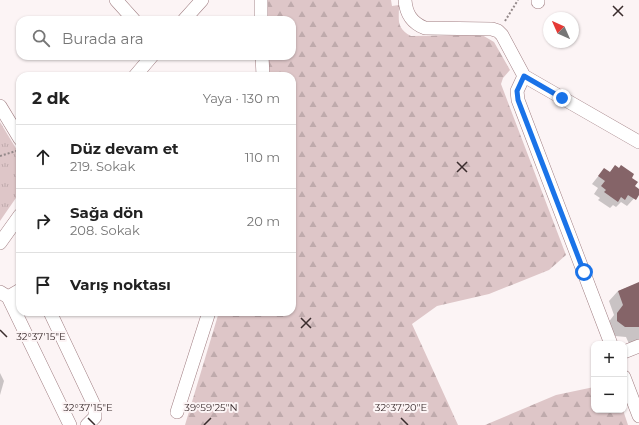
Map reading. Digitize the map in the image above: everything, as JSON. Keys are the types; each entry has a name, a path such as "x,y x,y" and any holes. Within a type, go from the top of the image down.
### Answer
{"street":[{"path":"116,0 130,16"},
{"path":"188,16 202,0"},
{"path":"261,0 261,16"},
{"path":"405,0 408,14 412,21 418,26 425,28 492,29 498,31 502,35 524,76 639,142"},
{"path":"138,72 149,60"},
{"path":"262,60 263,72"},
{"path":"524,76 517,91 518,100 611,341"},
{"path":"0,106 16,132"},
{"path":"0,243 16,221"},
{"path":"16,291 4,295 70,425"},
{"path":"52,316 95,407 95,417 87,425"},
{"path":"178,412 208,316"},
{"path":"627,351 639,346"},
{"path":"627,386 639,416"}],"path":[{"path":"498,31 518,0"},
{"path":"0,156 16,151"}],"green space":[{"path":"268,0 391,0 392,6 399,5 399,24 406,33 411,36 482,35 494,42 510,70 503,78 501,84 566,255 549,270 489,294 437,306 412,324 458,425 185,425 218,316 296,316 296,72 269,72 269,60 296,60 296,16 268,16"},
{"path":"0,122 16,148 16,198 0,221"},
{"path":"591,388 591,413 624,413 628,425 485,425 556,395"}],"building":[{"path":"615,165 619,168 621,165 634,174 632,178 638,182 635,186 639,189 639,195 636,200 628,195 625,200 621,197 618,202 604,192 606,190 601,186 605,181 598,176 604,168 610,172"},
{"path":"639,282 639,327 625,327 617,321 617,313 623,305 618,291"}],"route":[{"path":"562,98 524,76 517,91 518,100 584,272"}]}
